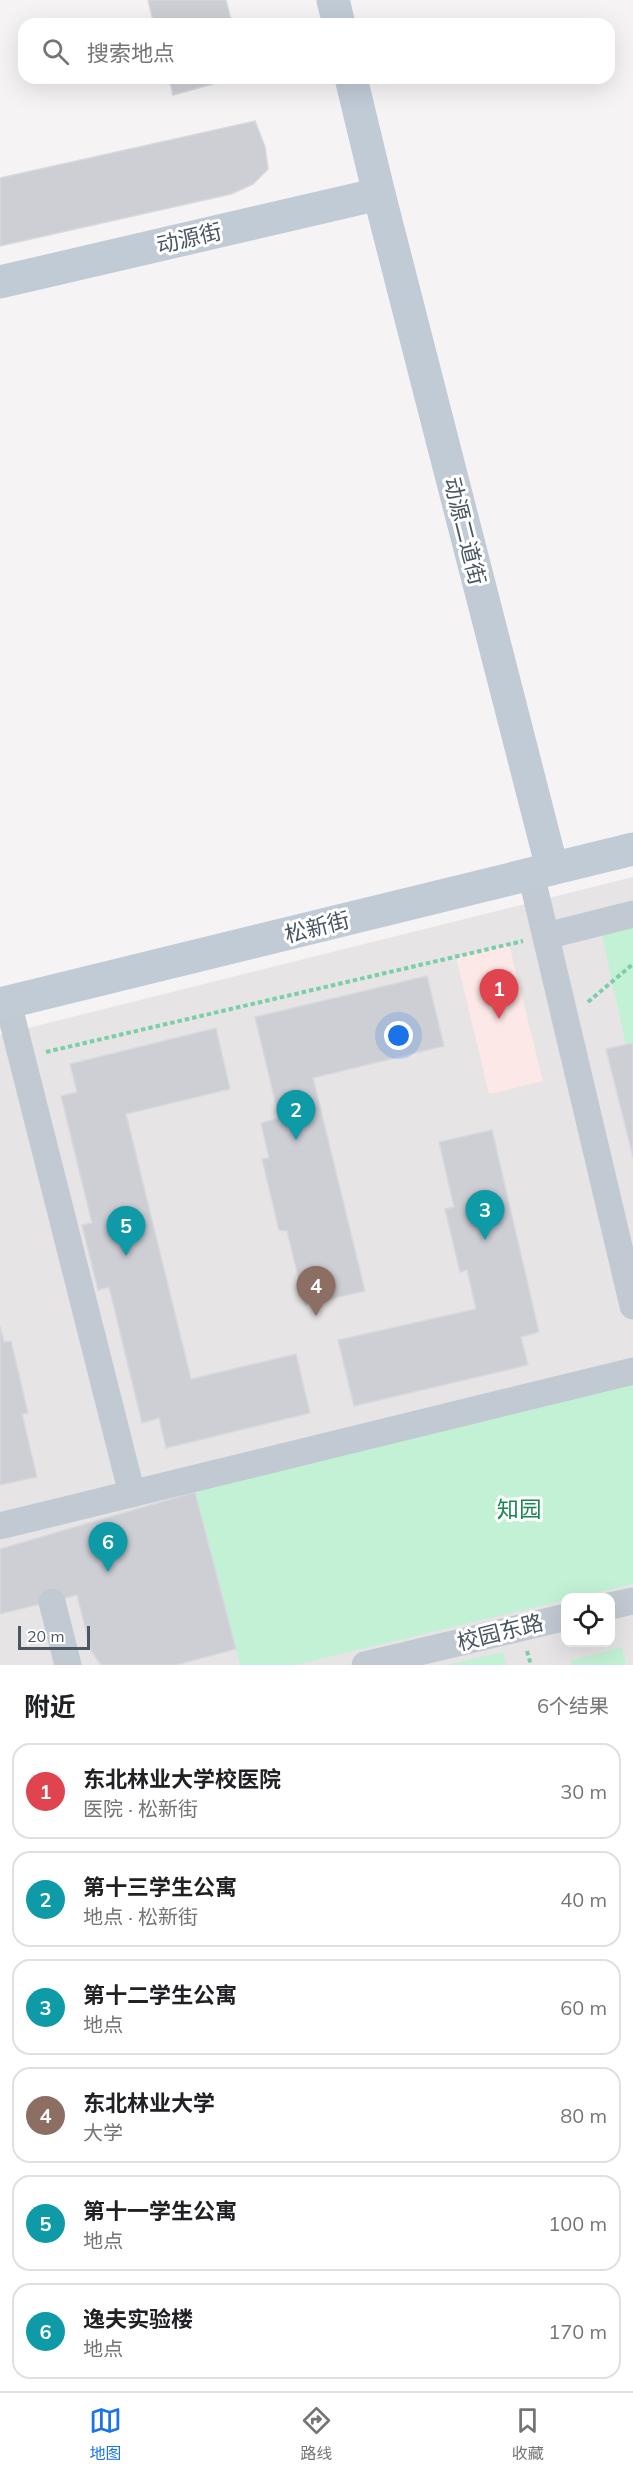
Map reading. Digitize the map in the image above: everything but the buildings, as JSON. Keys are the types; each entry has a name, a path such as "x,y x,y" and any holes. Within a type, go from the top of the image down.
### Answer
{"street":[{"path":"333,0 338,18"},
{"name":"动源二道街","path":"352,84 541,871"},
{"name":"动源街","path":"0,282 379,194"},
{"name":"松新街","path":"4,1004 633,849"},
{"path":"541,871 546,936 633,1306"},
{"path":"546,936 633,914"},
{"path":"4,1004 21,1058 132,1494"},
{"path":"0,1526 633,1371"},
{"path":"615,1605 633,1601"},
{"path":"52,1602 68,1665"},
{"name":"校园东路","path":"365,1665 561,1618"}],"path":[{"path":"21,1058 546,936"},
{"path":"566,1020 633,964"}],"shaded area":[{"path":"633,877 633,1665 0,1665 0,1035"},
{"path":"509,944 543,1081 489,1094 456,957"}],"green space":[{"path":"633,927 633,1043 626,1045 602,935"},
{"name":"知园","path":"633,1378 633,1584 594,1593 561,1593 561,1601 295,1665 240,1665 193,1485"},
{"path":"622,1647 626,1665 571,1665 570,1661"},
{"path":"503,1652 506,1665 447,1665"}],"place":[{"name":"东北林业大学校医院","path":"499,1019"},
{"name":"第十三学生公寓","path":"296,1140"},
{"name":"第十二学生公寓","path":"485,1240"},
{"name":"第十一学生公寓","path":"126,1256"},
{"name":"东北林业大学","path":"316,1316"},
{"name":"逸夫实验楼","path":"108,1572"}]}
